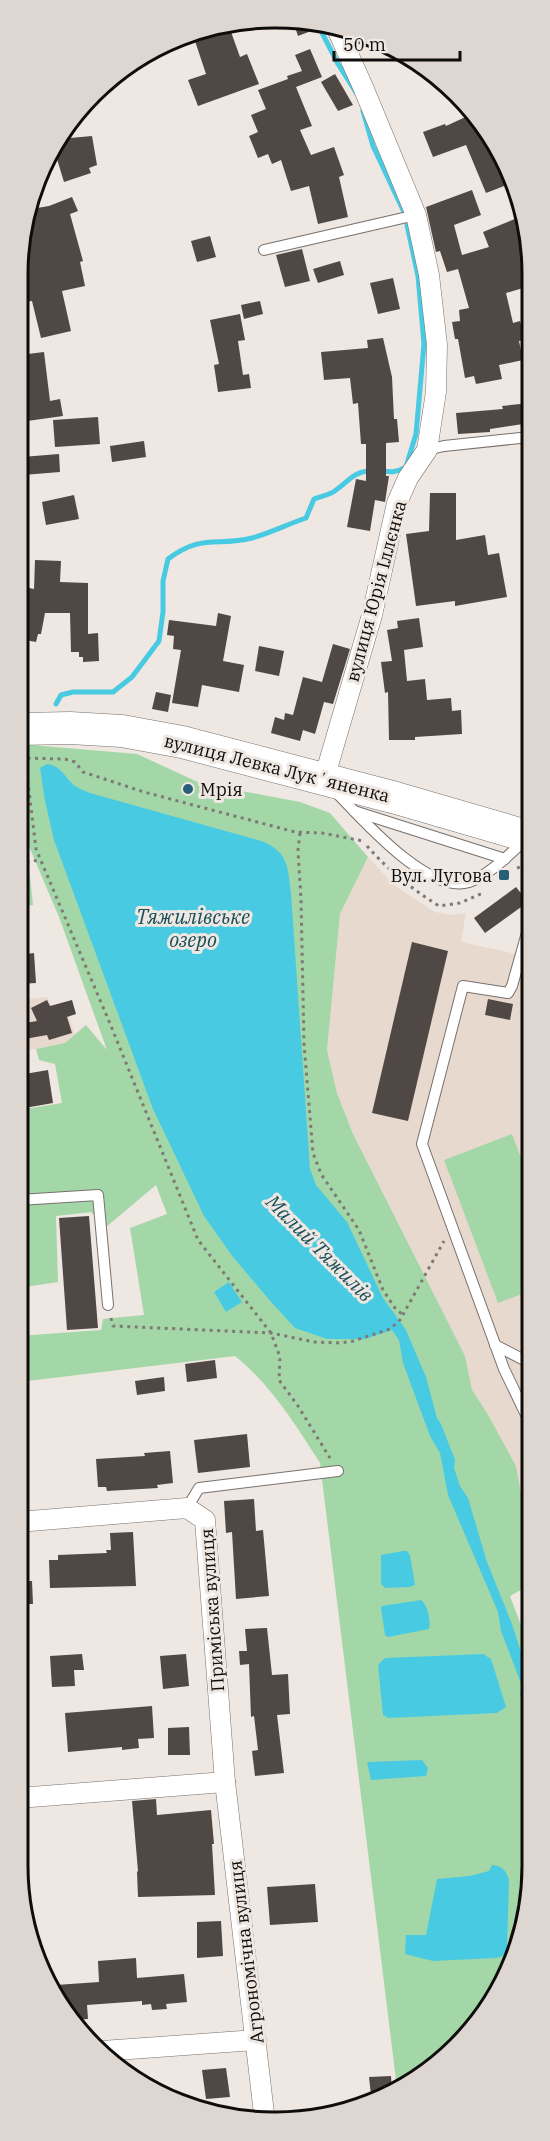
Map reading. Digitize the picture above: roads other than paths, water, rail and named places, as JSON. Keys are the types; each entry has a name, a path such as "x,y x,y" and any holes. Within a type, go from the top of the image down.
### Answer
{"main road":[{"name":"вулиця Левка Лукʼяненка","path":"28,742 70,728 122,731 182,742 324,779 522,844"}],"street":[{"name":"вулиця Юрія Іллєнка","path":"324,779 372,615 397,503 408,478 427,450 436,392 437,345 429,275 416,215 341,38"},
{"name":"Приміська вулиця","path":"28,1521 187,1508 205,1520 225,1782"},
{"path":"28,1797 225,1782"},
{"name":"Агрономічна вулиця","path":"225,1782 264,2112"},
{"path":"111,2050 256,2040"}],"lane":[{"path":"264,250 416,215"},
{"path":"427,450 444,446 522,438"},
{"path":"324,779 353,810 411,864 439,881 468,883 522,850"},
{"path":"353,810 505,859"},
{"path":"522,950 508,993 463,986 422,1144 495,1345 522,1406"},
{"path":"28,1199 98,1195 108,1305"},
{"path":"495,1345 522,1359"},
{"path":"187,1508 199,1488 338,1471"}],"water":[{"name":"Тяжилівське озеро","path":"47,764 52,765 63,772 75,786 86,791 261,841 282,855 289,875 291,893 310,1169 316,1185 347,1222 383,1298 406,1330 426,1377 437,1418 455,1460 454,1468 460,1486 468,1498 487,1562 522,1655 522,1686 501,1631 498,1612 448,1495 440,1453 430,1436 403,1363 399,1340 392,1330 365,1339 327,1339 295,1328 233,1257 204,1216 153,1109 54,840 40,768"},
{"path":"229,1282 242,1302 226,1312 214,1292"},
{"path":"407,1551 410,1555 415,1585 385,1588 381,1584 381,1555"},
{"path":"421,1600 428,1614 429,1629 388,1637 385,1635 382,1606"},
{"path":"483,1654 491,1659 506,1707 497,1713 388,1718 383,1715 378,1665 385,1658"},
{"path":"422,1760 428,1768 426,1776 371,1780 367,1762"},
{"path":"492,1865 498,1866 503,1869 509,1880 507,1948 503,1956 433,1961 405,1954 406,1935 426,1935 437,1879 470,1876 489,1871"}],"waterway":[{"name":"Малий Тяжилів","path":"322,33 357,94"},
{"name":"Малий Тяжилів","path":"363,111 373,146 403,210"},
{"name":"Малий Тяжилів","path":"56,704 61,695 73,692 113,692 132,677 159,641 163,612 163,581 168,559 200,543 252,538 306,518 314,499 334,492 359,473 396,471 406,467 416,434 424,344 418,276 407,225"}],"place":[{"name":"Мрія","path":"188,789"},
{"name":"Вул. Лугова","path":"504,875"}]}
